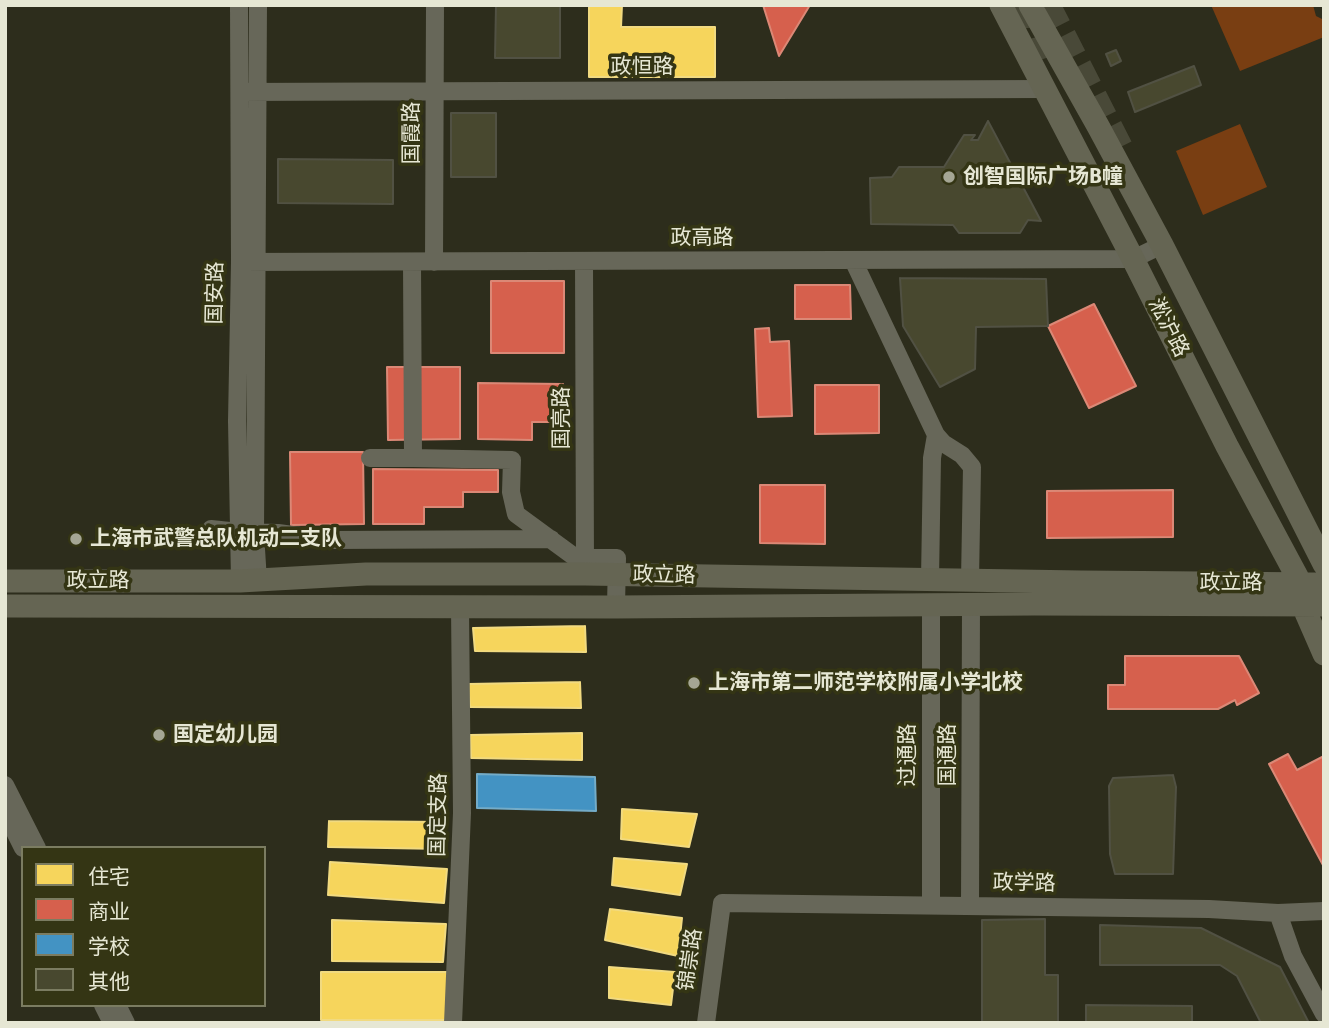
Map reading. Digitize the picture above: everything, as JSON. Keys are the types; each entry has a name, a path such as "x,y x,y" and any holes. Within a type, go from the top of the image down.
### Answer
{"main road":[{"name":"淞沪路","path":"1001,5 1227,446 1313,595 1312,630 1324,654"},
{"name":"淞沪路","path":"1034,9 1162,245 1324,564"},
{"name":"政立路","path":"5,581 249,581 585,566 616,575 1081,582 1313,595"},
{"name":"政立路","path":"5,606 971,605 1313,595"}],"street":[{"name":"国安路","path":"239,5 249,92"},
{"name":"国安路","path":"249,581 249,92 258,5"},
{"name":"国霞路","path":"434,262 435,5"},
{"name":"政恒路","path":"249,92 1043,89"},
{"name":"政高路","path":"248,262 1133,259 1162,245"},
{"path":"853,260 936,435 962,455 972,467 970,580"},
{"name":"国亮路","path":"584,261 585,566"},
{"path":"412,262 413,458"},
{"path":"930,579 932,458 936,435"},
{"path":"370,458 512,460 511,492 516,514 585,566"},
{"path":"211,529 278,533 330,540 551,539"},
{"path":"616,575 616,607"},
{"name":"过通路","path":"931,604 931,905"},
{"name":"国通路","path":"970,906 971,605"},
{"name":"国定支路","path":"453,1023 462,813 460,607"},
{"path":"5,785 36,846"},
{"path":"5,813 22,846"},
{"name":"政学路","path":"722,903 1209,909 1278,913 1324,911"},
{"name":"锦崇路","path":"706,1023 722,903"},
{"path":"1278,913 1293,956 1324,1014"},
{"path":"104,1007 112,1023"},
{"path":"118,1007 126,1023"}],"shaded area":[{"path":"1211,5 1313,5 1316,16 1324,20 1324,37 1240,71"},
{"path":"1240,124 1267,187 1203,215 1176,151"}],"building: 住宅":[{"path":"589,5 622,5 621,27 715,27 715,77 589,77"},
{"path":"585,626 586,652 475,651 473,628"},
{"path":"580,682 581,708 470,707 468,684"},
{"path":"582,733 582,760 471,758 470,735"},
{"path":"622,809 697,814 689,847 621,839"},
{"path":"329,821 444,822 444,849 328,847"},
{"path":"614,858 687,864 680,895 612,885"},
{"path":"330,862 447,869 444,903 328,895"},
{"path":"610,909 682,918 678,956 605,940"},
{"path":"332,920 446,924 443,962 332,961"},
{"path":"609,967 675,972 671,1005 609,998"},
{"path":"321,972 447,972 447,1020 321,1020"}],"building: 商业":[{"path":"763,5 810,5 779,56"},
{"path":"491,281 564,281 564,353 491,353"},
{"path":"795,285 850,285 851,319 795,319"},
{"path":"1094,304 1136,386 1089,408 1048,326"},
{"path":"769,328 770,342 789,341 792,416 758,417 755,329"},
{"path":"387,367 460,367 460,439 388,440"},
{"path":"478,383 563,384 562,422 532,422 532,440 478,439"},
{"path":"815,385 879,385 879,433 815,434"},
{"path":"290,452 363,452 364,524 291,525"},
{"path":"373,469 498,470 498,492 463,492 463,507 424,507 424,524 373,524"},
{"path":"760,485 825,485 825,544 760,543"},
{"path":"1173,490 1173,537 1047,538 1047,491"},
{"path":"1125,656 1239,656 1259,693 1237,705 1235,700 1218,709 1108,709 1108,685 1125,685"},
{"path":"1288,754 1297,770 1324,756 1324,867 1269,764"}],"building: 学校":[{"path":"477,774 595,777 596,811 477,808"}],"building: 其他":[{"path":"496,6 560,6 560,58 495,58"},
{"path":"1116,50 1121,61 1111,66 1106,54"},
{"path":"1194,66 1201,85 1135,112 1128,92"},
{"path":"451,113 496,113 496,177 451,177"},
{"name":"创智国际广场B幢","path":"988,121 1041,221 1028,220 1020,233 959,233 953,225 871,224 870,178 892,177 899,167 944,167 964,135 975,135 971,140 978,140"},
{"path":"278,159 393,160 393,204 278,203"},
{"path":"900,278 1046,279 1048,326 976,327 975,369 940,387 903,326"},
{"path":"1173,775 1176,787 1173,874 1115,874 1110,854 1109,786 1113,778"},
{"path":"1045,919 1045,975 1058,975 1058,1023 982,1023 982,920"},
{"path":"1100,925 1201,928 1280,967 1309,1023 1261,1023 1237,976 1220,965 1100,965"},
{"path":"1086,1005 1192,1006 1192,1023 1086,1023"}],"tunnel":[{"path":"1026,5 1029,29 1041,68"},
{"path":"1049,5 1126,156"}],"place":[{"name":"创智国际广场B幢","path":"949,177"},
{"name":"上海市武警总队机动二支队","path":"76,539"},
{"name":"上海市第二师范学校附属小学北校","path":"694,683"},
{"name":"国定幼儿园","path":"159,735"}]}
